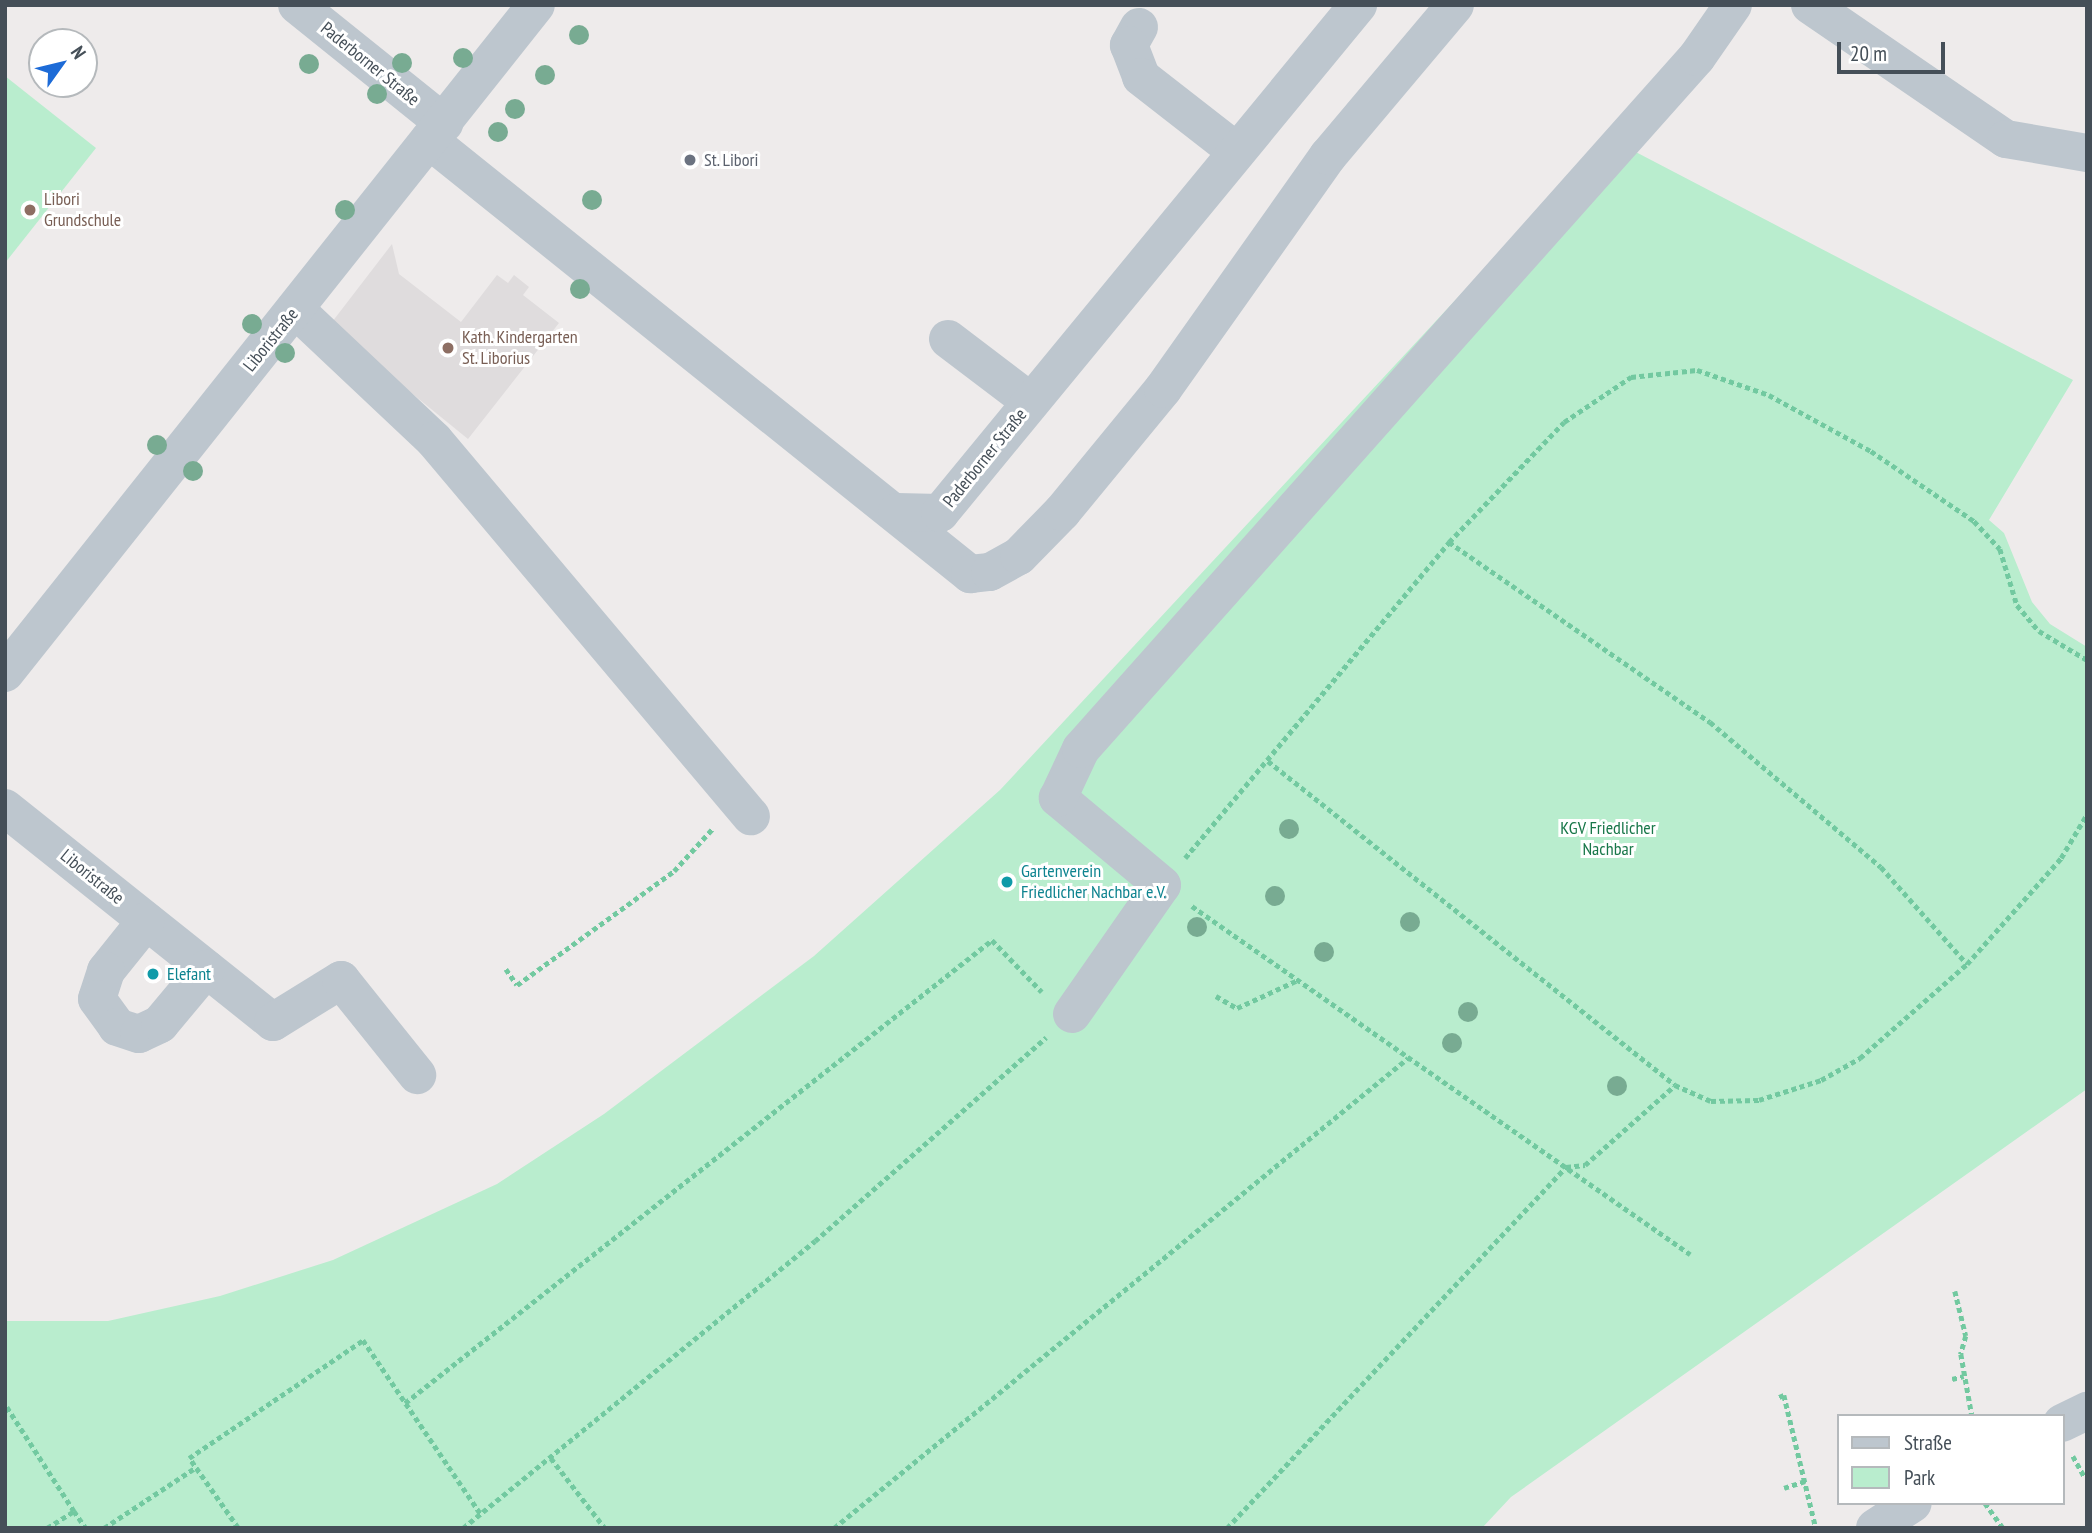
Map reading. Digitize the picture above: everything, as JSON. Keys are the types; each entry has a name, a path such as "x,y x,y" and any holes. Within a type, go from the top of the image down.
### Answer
{"street":[{"name":"Paderborner Straße","path":"297,5 436,131 898,512 940,513 1358,5"},
{"name":"Liboristraße","path":"5,673 536,5"},
{"path":"898,512 970,574 990,572 1019,556 1163,389 1328,156 1455,5"},
{"path":"1072,1014 1162,885 1058,798 1081,749 1697,57 1733,5"},
{"path":"1810,5 2006,139 2087,153"},
{"path":"1139,27 1129,46 1141,77 1236,151"},
{"path":"296,309 434,440 746,811"},
{"path":"948,339 1031,402"},
{"name":"Liboristraße","path":"5,808 273,1022 341,980 417,1075"},
{"path":"146,921 106,971 97,999 117,1027 139,1034 160,1024 206,969"},
{"path":"2064,1422 2087,1411"},
{"path":"1875,1528 1910,1505"}],"path":[{"path":"1690,1254 1162,885 1449,542 1564,422 1631,377 1697,370 1791,407 1974,521 2000,550 2017,604 2039,631 2087,660"},
{"path":"1449,542 1721,731 1881,867 1967,964"},
{"path":"1268,761 1675,1085 1711,1101 1759,1100 1821,1080 1860,1058 1967,964 2061,858 2087,814"},
{"path":"506,969 517,985 674,871 702,837 746,811"},
{"path":"405,1403 992,940 1033,986 1072,1014 815,1241 463,1528"},
{"path":"1216,996 1237,1008 1298,980"},
{"path":"834,1528 1408,1058"},
{"path":"1227,1528 1566,1167 1585,1165 1675,1085"},
{"path":"1955,1291 1966,1336 1964,1376 1972,1414"},
{"path":"238,1528 188,1458 363,1340 481,1514"},
{"path":"1952,1379 1964,1376"},
{"path":"1779,1397 1784,1395 1816,1528"},
{"path":"7,1407 86,1528"},
{"path":"551,1458 605,1528"},
{"path":"104,1528 195,1468"},
{"path":"1784,1488 1805,1481"},
{"path":"1986,1505 2003,1528"},
{"path":"47,1528 74,1511"}],"shaded area":[{"name":"Kath. Kindergarten St. Liborius","path":"392,244 399,274 461,322 497,275 508,283 514,275 529,287 523,295 559,323 468,439 329,326"}],"green space":[{"name":"Libori Grundschule","path":"5,76 28,94 28,98 33,98 96,148 5,263"},
{"name":"KGV Friedlicher Nachbar","path":"1607,137 2073,380 1989,520 2004,533 2032,602 2050,624 2087,647 2087,1089 1511,1497 1482,1528 5,1528 5,1321 108,1321 220,1296 333,1260 497,1184 604,1114 814,956 1000,790"}],"place":[{"name":"St. Libori","path":"690,160"},
{"name":"Libori Grundschule","path":"30,210"},
{"name":"Kath. Kindergarten St. Liborius","path":"448,348"},
{"name":"Gartenverein Friedlicher Nachbar e.V.","path":"1007,882"},
{"name":"Elefant","path":"153,974"}]}
